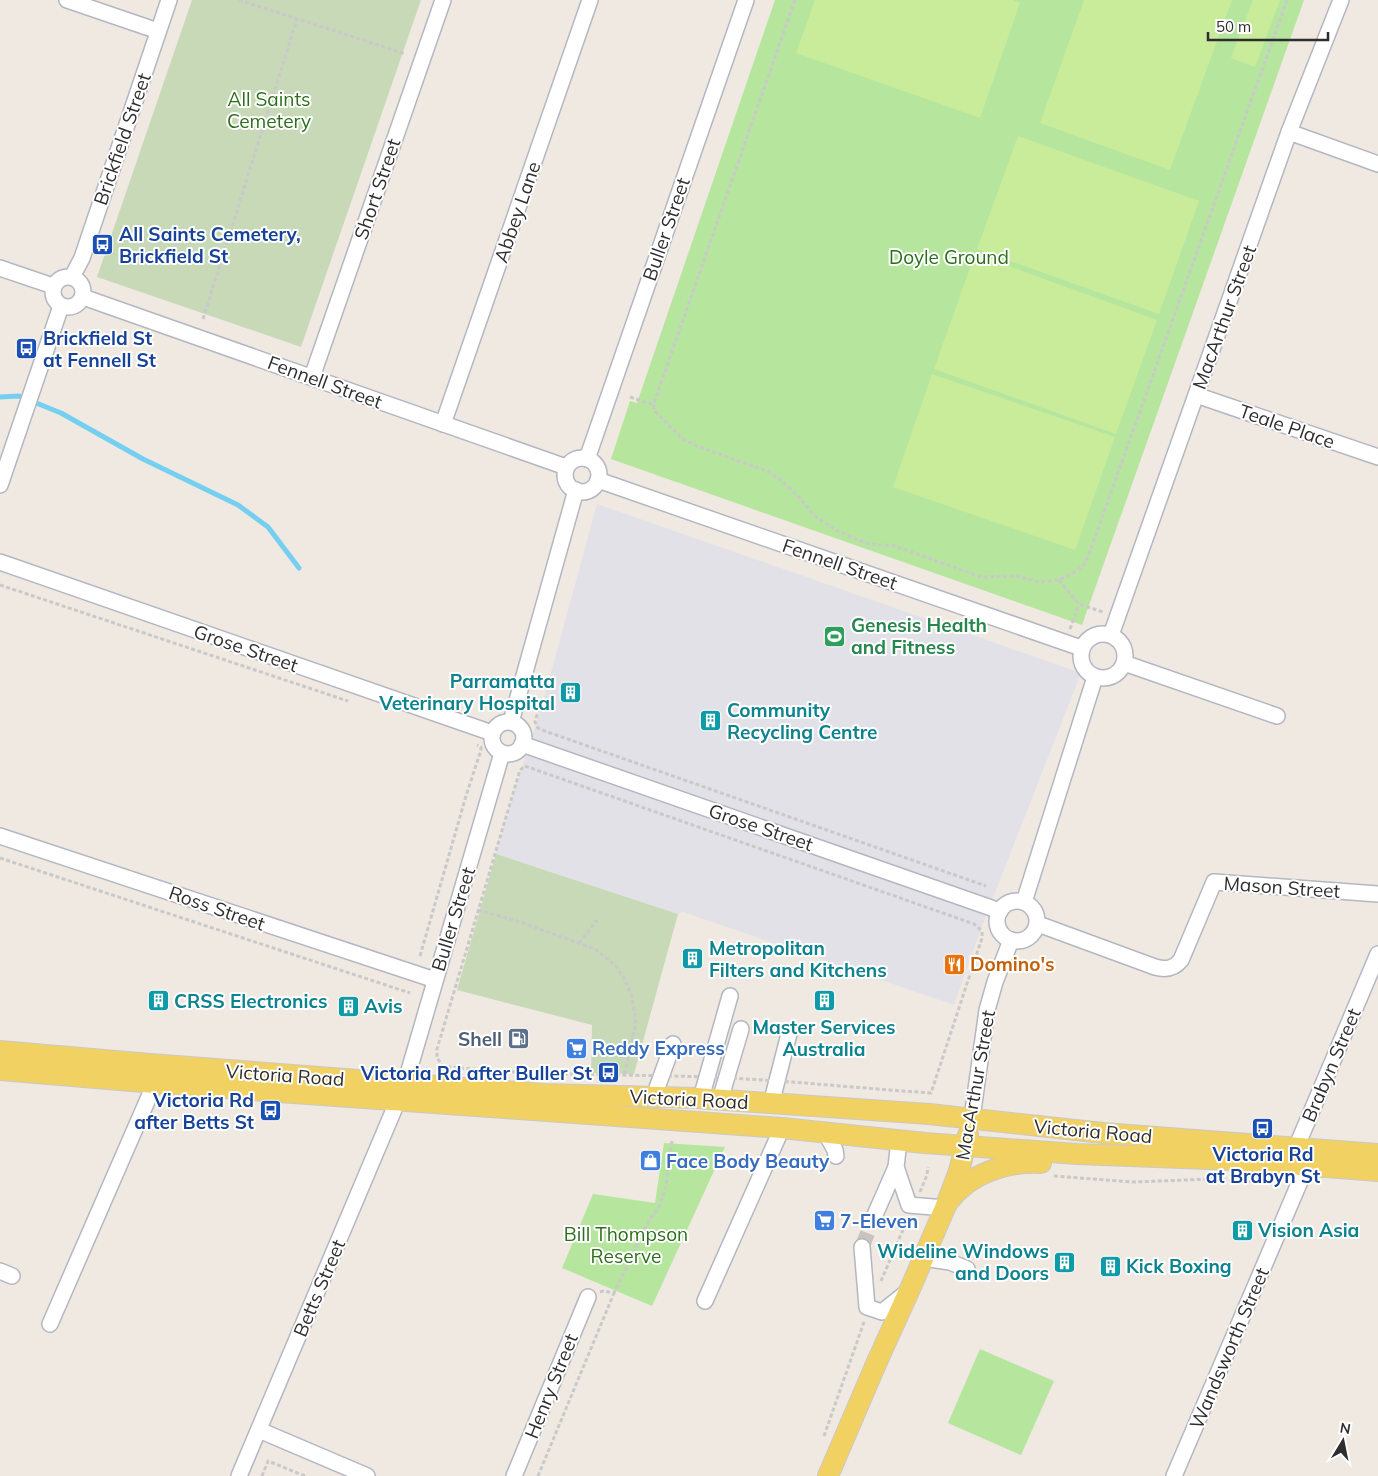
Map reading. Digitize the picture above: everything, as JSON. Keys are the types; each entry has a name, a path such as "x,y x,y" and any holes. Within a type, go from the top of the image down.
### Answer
{"main road":[{"name":"Victoria Road","path":"0,1051 401,1092 825,1132 899,1141 1076,1154 1235,1160 1378,1171"},
{"name":"Victoria Road","path":"0,1070 154,1083 401,1092 654,1096 710,1099 972,1118 1103,1133 1378,1154"},
{"name":"MacArthur Street","path":"828,1476 945,1208 959,1171 972,1118"},
{"path":"945,1208 962,1188 983,1174 1010,1164 1024,1162 1146,1168 1235,1160"}],"street":[{"path":"67,0 158,31"},
{"name":"Brickfield Street","path":"72,277 85,249 169,0"},
{"name":"Short Street","path":"312,377 442,0"},
{"name":"Abbey Lane","path":"443,424 590,0"},
{"name":"Buller Street","path":"587,459 746,0"},
{"name":"MacArthur Street","path":"1111,635 1289,132 1341,0"},
{"path":"1289,132 1378,164"},
{"path":"0,268 53,286"},
{"path":"63,277 76,278 82,284 83,297 76,305 71,307 61,306 54,298 53,286 63,277"},
{"name":"Fennell Street","path":"83,297 566,467"},
{"path":"0,485 61,306"},
{"name":"Teale Place","path":"1196,395 1378,457"},
{"path":"575,459 587,459 597,467 599,473 598,480 589,490 582,492 576,490 570,487 566,481 566,467 575,459"},
{"name":"Fennell Street","path":"598,480 1081,648"},
{"path":"511,722 576,490"},
{"name":"Grose Street","path":"0,562 492,733"},
{"path":"1096,634 1111,635 1121,643 1124,649 1124,663 1112,676 1107,678 1095,676 1084,668 1080,654 1081,648 1090,637 1096,634"},
{"path":"1124,663 1277,716"},
{"path":"1024,902 1095,676"},
{"path":"511,722 522,730 524,740 516,751 502,753 492,743 492,733 497,725 511,722"},
{"name":"Grose Street","path":"522,744 1000,911"},
{"name":"Buller Street","path":"401,1092 502,753"},
{"name":"Ross Street","path":"0,836 435,980"},
{"name":"Mason Street","path":"1038,924 1155,967 1166,969 1171,968 1182,960 1214,882 1378,894"},
{"path":"1010,902 1024,902 1035,911 1038,924 1035,931 1025,940 1011,940 1000,932 997,918 1000,911 1010,902"},
{"name":"MacArthur Street","path":"972,1118 987,1010 995,982 1011,940"},
{"name":"Brabyn Street","path":"1296,1148 1378,954"},
{"path":"710,1099 730,996"},
{"path":"710,1099 741,1029"},
{"path":"771,1104 789,1034"},
{"path":"654,1096 673,1044"},
{"path":"50,1324 154,1083"},
{"name":"Betts Street","path":"239,1476 401,1092"},
{"path":"705,1301 782,1128"},
{"path":"825,1132 836,1156"},
{"path":"874,1217 896,1167 899,1141"},
{"name":"Wandsworth Street","path":"1174,1476 1307,1165"},
{"path":"896,1167 909,1205 945,1208"},
{"path":"862,1247 867,1307 882,1312 910,1290"},
{"path":"923,1258 950,1262 967,1269"},
{"name":"Henry Street","path":"514,1476 588,1297"},
{"path":"259,1430 368,1476"}],"path":[{"path":"239,0 406,54"},
{"path":"795,0 654,405 654,410 681,438 697,446 767,471 781,480 797,494 815,516 837,531 869,544 896,546 981,577 1017,576 1039,582 1059,580 1083,566 1089,554 1287,0"},
{"path":"203,319 297,19"},
{"path":"630,397 654,405"},
{"path":"1059,580 1079,604 1117,616"},
{"path":"0,584 356,704"},
{"path":"1065,642 1079,604"},
{"name":"Grose Street","path":"539,708 535,722 538,728 542,730 986,886"},
{"name":"Buller Street","path":"420,956 481,750"},
{"name":"Grose Street","path":"520,770 526,766 974,924"},
{"name":"Buller Street","path":"443,1066 437,1058 437,1049 520,770"},
{"path":"0,858 410,994"},
{"path":"478,910 528,925 595,949 614,966 624,978 632,998 636,1023 624,1076"},
{"path":"579,943 597,920"},
{"name":"MacArthur Street","path":"931,1093 982,938 982,931 974,924"},
{"path":"538,1476 614,1293 649,1221 659,1207 666,1186 672,1142"},
{"path":"1049,1175 1133,1182 1212,1179 1275,1183"},
{"path":"588,1297 604,1291 614,1293"},
{"path":"262,1476 268,1461 305,1476"}],"shaded area":[{"path":"597,504 1081,673 982,926 954,1005 683,912 678,914 496,854 541,709"}],"green space":[{"name":"All Saints Cemetery","path":"192,0 421,0 301,347 97,277"},
{"name":"Doyle Ground","path":"775,0 1304,0 1082,625 611,459 630,401 637,403"},
{"path":"815,0 1013,0 1020,3 980,118 796,53"},
{"path":"1084,0 1232,0 1170,170 1040,123"},
{"path":"1253,0 1280,0 1255,67 1231,58"},
{"path":"1018,136 1199,201 1159,314 977,249"},
{"path":"975,254 1157,320 1116,434 934,369"},
{"path":"932,374 1115,437 1075,550 893,487"},
{"path":"496,854 678,914 634,1074 591,1073 592,1025 457,990"},
{"name":"Bill Thompson Reserve","path":"664,1143 725,1147 652,1306 562,1268 593,1194 655,1203"},
{"path":"980,1349 1054,1381 1021,1455 948,1423"}],"waterway":[{"path":"0,397 19,396 61,413 143,459 238,505 268,527 299,568"}],"tunnel":[{"path":"862,1247 874,1217"}],"place":[{"name":"All Saints Cemetery, Brickfield St","path":"103,245"},
{"name":"Brickfield St at Fennell St","path":"27,349"},
{"name":"Genesis Health and Fitness","path":"835,636"},
{"name":"Parramatta Veterinary Hospital","path":"571,692"},
{"name":"Community Recycling Centre","path":"711,721"},
{"name":"Metropolitan Filters and Kitchens","path":"693,959"},
{"name":"Domino's","path":"954,964"},
{"name":"CRSS Electronics","path":"158,1001"},
{"name":"Master Services Australia","path":"824,1001"},
{"name":"Avis","path":"348,1006"},
{"name":"Shell","path":"518,1039"},
{"name":"Reddy Express","path":"576,1048"},
{"name":"Victoria Rd after Buller St","path":"608,1073"},
{"name":"Victoria Rd after Betts St","path":"270,1111"},
{"name":"Victoria Rd at Brabyn St","path":"1263,1128"},
{"name":"Face Body Beauty","path":"650,1161"},
{"name":"7-Eleven","path":"824,1221"},
{"name":"Vision Asia","path":"1242,1230"},
{"name":"Wideline Windows and Doors","path":"1065,1262"},
{"name":"Kick Boxing","path":"1110,1266"}]}
